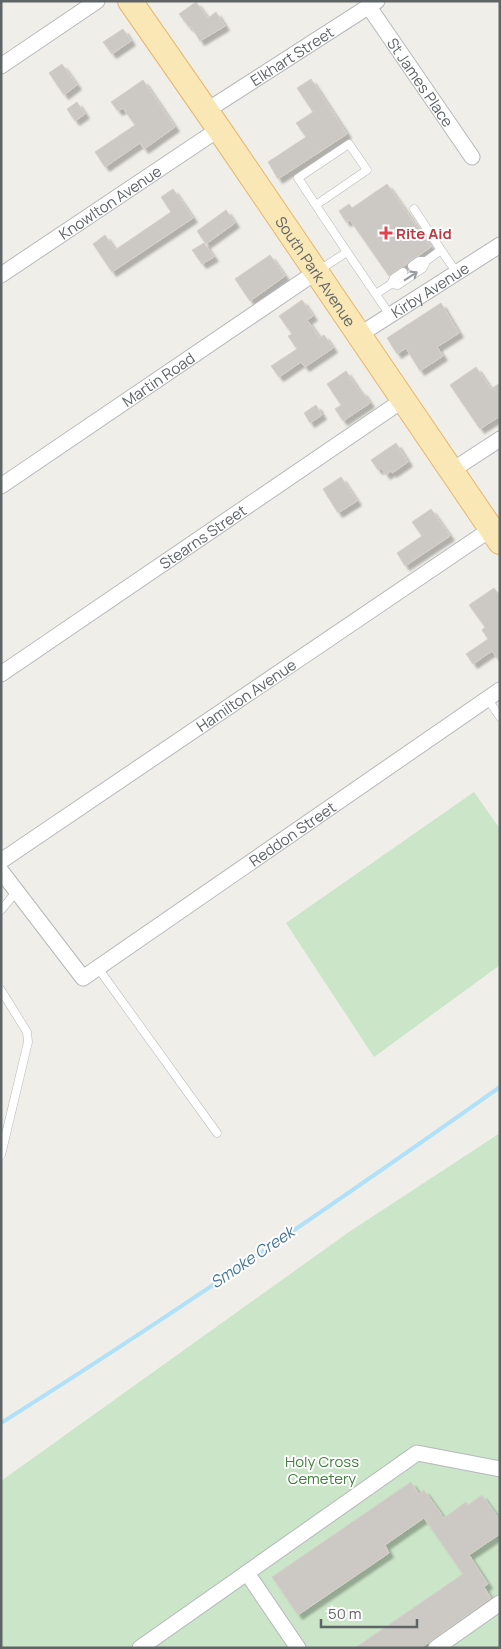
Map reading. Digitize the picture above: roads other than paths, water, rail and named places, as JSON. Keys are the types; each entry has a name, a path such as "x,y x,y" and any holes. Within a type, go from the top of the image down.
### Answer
{"main road":[{"name":"South Park Avenue","path":"130,1 495,536"}],"street":[{"path":"1,66 96,1"},
{"name":"Elkhart Street","path":"213,120 373,4"},
{"name":"St James Place","path":"373,4 472,157"},
{"name":"Knowlton Avenue","path":"1,275 213,120"},
{"name":"Kirby Avenue","path":"359,335 500,245"},
{"name":"Martin Road","path":"1,486 316,272"},
{"name":"Stearns Street","path":"1,674 403,400"},
{"path":"451,471 500,440"},
{"name":"Hamilton Avenue","path":"1,861 495,536"},
{"name":"Reddon Street","path":"17,891 83,978 494,694"},
{"path":"1,871 17,891"},
{"path":"140,1648 417,1453 500,1469"},
{"path":"247,1573 298,1648"},
{"path":"436,1648 500,1604"}],"lane":[{"path":"316,205 367,170 349,144 298,178 347,252 390,315"},
{"path":"414,210 457,273"},
{"path":"391,284 398,285 423,268 426,261 441,250"},
{"path":"316,272 347,252"},
{"path":"412,266 419,261 426,261"},
{"path":"376,294 391,284 394,278 403,272"},
{"path":"494,694 500,717"},
{"path":"1,910 17,891"},
{"path":"98,968 217,1133"},
{"path":"1,990 23,1024 27,1032 28,1042 1,1155"}],"waterway":[{"name":"Smoke Creek","path":"1,1423 128,1342 253,1258 500,1087"}],"place":[{"name":"Rite Aid","path":"386,233"}],"park label":[{"name":"Holy Cross Cemetery","path":"322,1470"}]}
